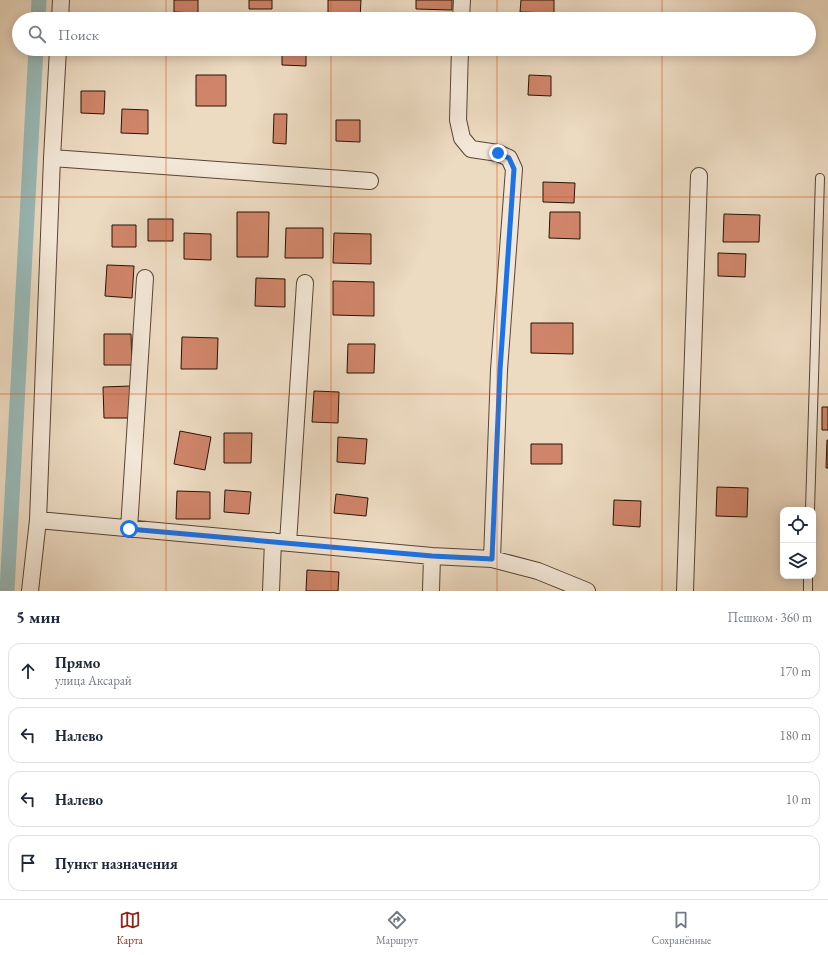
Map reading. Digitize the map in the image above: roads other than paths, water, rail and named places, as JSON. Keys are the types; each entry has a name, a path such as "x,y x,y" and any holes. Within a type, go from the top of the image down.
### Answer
{"street":[{"path":"60,12 61,0"},
{"path":"461,12 462,0"},
{"path":"30,591 38,520 52,158 58,56"},
{"path":"460,56 458,120 462,138 471,149 498,153 509,158 514,169 500,370 492,559"},
{"path":"52,158 370,181"},
{"path":"685,591 699,176"},
{"path":"129,529 146,278"},
{"path":"271,591 280,542 304,283"},
{"path":"38,520 432,556 492,559 538,571 587,591"},
{"path":"431,591 432,556"}],"lane":[{"path":"810,507 820,178"},
{"path":"808,579 808,591"}],"waterway":[{"path":"38,12 39,0"},
{"path":"7,591 36,56"}]}
